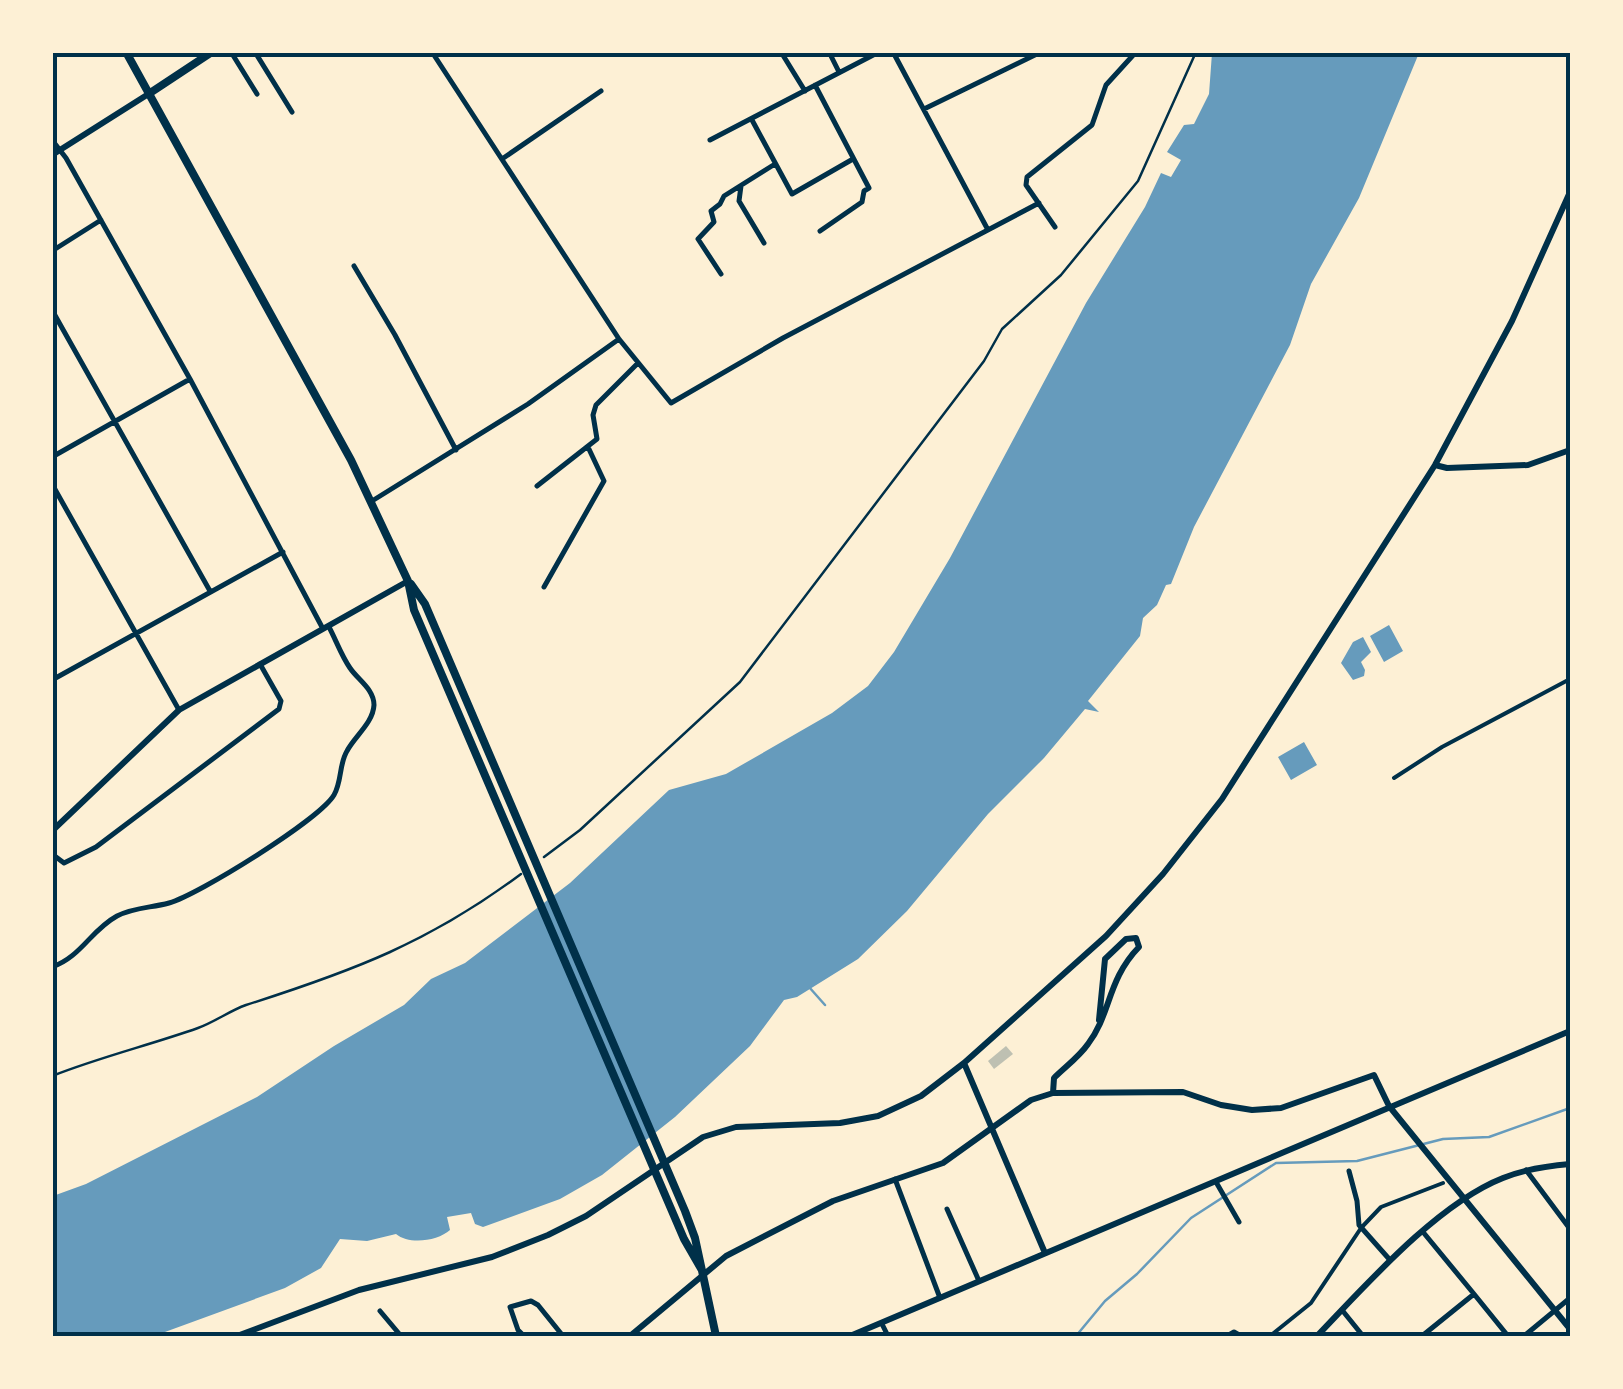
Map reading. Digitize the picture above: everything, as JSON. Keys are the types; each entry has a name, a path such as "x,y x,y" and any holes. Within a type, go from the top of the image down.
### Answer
{"main road":[{"path":"126,52 372,500 408,581 414,610 680,1213"},
{"path":"150,94 212,52"},
{"path":"408,581 425,604 680,1213 702,1272 716,1336"}],"street":[{"path":"231,52 257,94"},
{"path":"255,52 292,112"},
{"path":"432,52 619,339 668,400 676,403 783,338 1039,204"},
{"path":"781,52 805,91"},
{"path":"829,52 839,72"},
{"path":"710,140 879,52"},
{"path":"893,52 988,230"},
{"path":"1011,52 1016,64"},
{"path":"924,109 1040,52"},
{"path":"1055,227 1026,184 1026,178 1092,124 1106,85 1136,52"},
{"path":"815,85 869,188 864,191 862,202 820,231"},
{"path":"502,159 601,92"},
{"path":"56,152 150,94"},
{"path":"752,120 792,194 852,159"},
{"path":"52,140 101,220 325,626 370,691 374,703 371,716 344,755 339,784 330,801 303,824 169,903 146,905 110,920 71,960 52,967"},
{"path":"721,274 698,239 714,222 711,211 721,198 775,164"},
{"path":"741,186 740,200 764,243"},
{"path":"237,1336 359,1290 482,1260 548,1235 586,1216 692,1144 722,1130 840,1123 878,1116 921,1096 964,1063 1106,936 1164,874 1210,814 1435,464 1512,321 1570,192"},
{"path":"52,251 101,220"},
{"path":"354,266 396,335 456,450"},
{"path":"52,310 210,592"},
{"path":"372,500 538,397 619,339"},
{"path":"538,486 588,448 598,435 593,415 596,405 638,364"},
{"path":"52,456 190,380"},
{"path":"544,587 604,481 588,448"},
{"path":"1435,464 1447,468 1528,465 1570,450"},
{"path":"52,484 179,710"},
{"path":"52,680 283,552"},
{"path":"52,832 179,710 408,581"},
{"path":"52,854 64,864 96,846 279,709 281,701 259,663"},
{"path":"1394,778 1442,747 1570,678"},
{"path":"1054,1093 1054,1078 1088,1044 1099,1020 1123,963 1138,948 1136,938 1126,939 1105,959 1099,1020"},
{"path":"850,1336 1570,1031"},
{"path":"964,1063 1045,1254"},
{"path":"630,1336 702,1272 726,1256 803,1214 958,1156 1031,1100 1054,1093 1183,1092 1236,1107 1281,1108 1374,1075 1389,1106 1570,1330"},
{"path":"1317,1336 1390,1260 1464,1199 1490,1183 1526,1170 1570,1164"},
{"path":"1526,1170 1570,1229"},
{"path":"1349,1172 1361,1228 1390,1260"},
{"path":"896,1179 940,1298"},
{"path":"1216,1182 1239,1222"},
{"path":"1270,1336 1311,1303 1361,1228 1391,1202 1443,1184"},
{"path":"947,1209 980,1282"},
{"path":"1423,1232 1508,1336"},
{"path":"1422,1336 1474,1294"},
{"path":"1524,1336 1570,1298"},
{"path":"524,1336 510,1307 531,1301 538,1304 562,1336"},
{"path":"1342,1310 1363,1336"},
{"path":"380,1311 401,1336"},
{"path":"882,1324 888,1336"},
{"path":"1227,1336 1240,1335"}],"path":[{"path":"537,862 580,830 699,722 764,654 984,361 1001,331 1061,275 1138,181 1196,52"},
{"path":"52,1076 199,1028 246,1005 377,959 440,930 523,873"}],"water":[{"path":"1212,53 1419,53 1359,198 1311,284 1290,345 1194,527 1171,584 1166,585 1157,605 1143,618 1140,636 1088,701 1099,712 1085,709 1044,758 988,814 907,911 858,959 797,997 784,1000 750,1046 675,1117 602,1175 560,1199 483,1227 475,1224 471,1213 447,1217 450,1230 431,1239 408,1240 396,1234 367,1241 340,1239 321,1268 285,1288 154,1336 53,1336 53,1196 86,1184 257,1097 404,1005 431,979 465,963 570,883 669,790 726,774 832,713 868,686 894,652 950,558 1086,303 1145,207 1161,173 1171,177 1181,160 1167,152 1184,125 1194,124 1209,94"},
{"path":"1389,625 1403,651 1384,662 1370,636"},
{"path":"1363,637 1371,652 1361,662 1364,676 1353,680 1341,663 1353,642"},
{"path":"1304,742 1317,765 1291,780 1278,757"}],"building":[{"path":"1006,1046 1013,1054 994,1069 988,1061"}],"waterway":[{"path":"809,987 825,1005"},
{"path":"1076,1336 1105,1301 1191,1218 1276,1163 1357,1161 1443,1139 1489,1137 1570,1108"}]}
